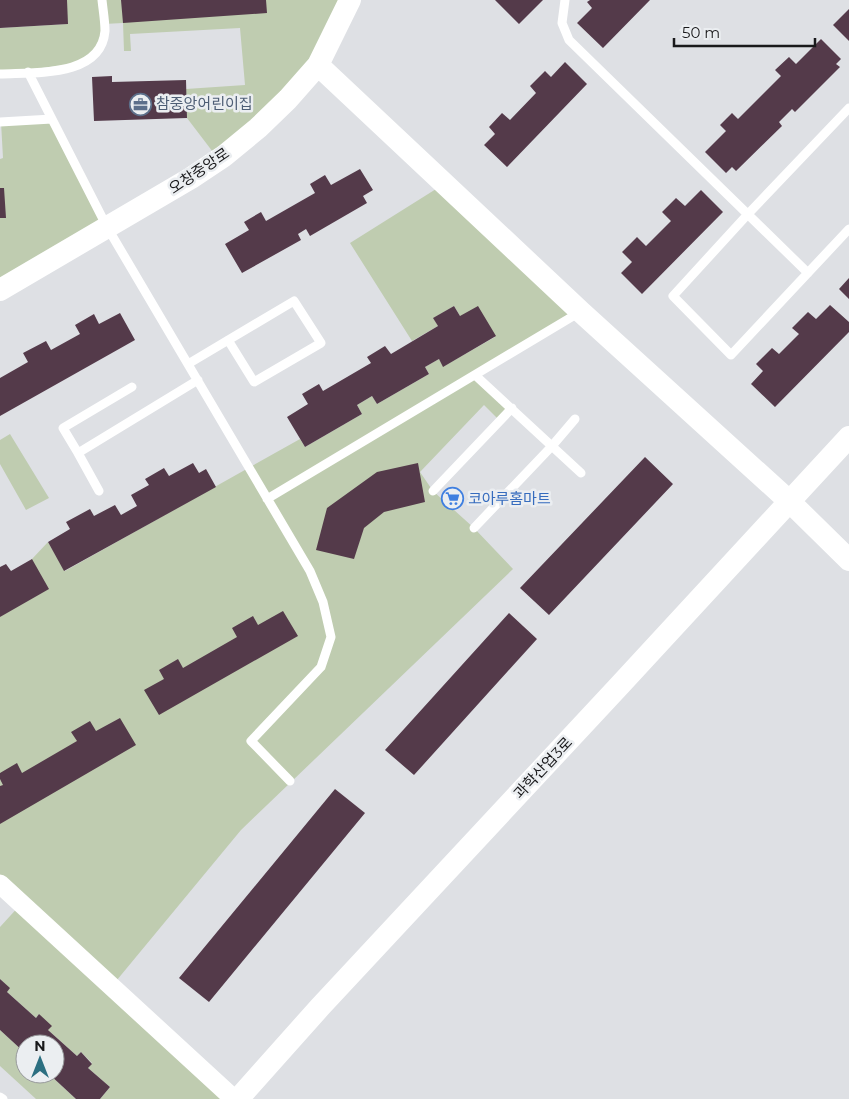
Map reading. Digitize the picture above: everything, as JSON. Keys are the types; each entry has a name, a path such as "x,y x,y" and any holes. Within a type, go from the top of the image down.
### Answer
{"street":[{"name":"오창중앙로","path":"0,290 192,178 224,156 258,128 288,99 318,65 350,0"},
{"path":"318,65 581,312 789,501 849,560"},
{"name":"과학산업3로","path":"236,1099 849,437"},
{"path":"0,884 236,1099"}],"lane":[{"path":"0,74 66,70 84,63 98,50 105,32 102,0"},
{"path":"565,0 562,23 569,40 808,272"},
{"path":"28,72 107,227 310,571 323,602 331,637 321,667 251,741 290,781"},
{"path":"849,108 673,296 731,355 849,229"},
{"path":"0,122 52,119"},
{"path":"188,364 228,340 294,301 321,343 254,382 228,340"},
{"path":"267,499 581,312"},
{"path":"475,375 581,473"},
{"path":"78,453 198,380"},
{"path":"99,491 63,428 132,387"},
{"path":"433,491 512,408"},
{"path":"474,528 575,419"}],"green space":[{"path":"67,0 350,0 318,65 219,160 187,118 186,89 245,85 240,28 130,34 131,51 124,51 123,23 104,24 98,50 84,63 0,73 0,28 67,24"},
{"path":"52,119 107,227 0,290 0,159 3,158 1,122"},
{"path":"444,184 581,312 475,375 512,408 500,421 484,405 420,472 433,491 474,528 513,569 241,830 112,986 234,1099 100,1099 110,1087 88,1068 92,1063 81,1052 77,1056 65,1045 65,1034 52,1034 48,1030 39,1014 36,1018 7,992 9,988 0,979 0,927 21,904 0,883 0,617 32,559 48,542 65,571 300,439 305,447 362,414 357,405 372,396 377,404 429,374 425,367 439,359 444,366 495,337 460,316 454,306 434,318 438,326 412,341 350,243"},
{"path":"10,434 49,498 26,510 0,464 0,440"},
{"path":"0,1030 15,1044 15,1080 0,1066"},
{"path":"20,1084 60,1084 76,1099 36,1099"}],"building":[{"path":"0,0 67,0 68,24 0,28"},
{"path":"121,0 266,0 267,13 123,23"},
{"path":"495,0 543,0 519,24"},
{"path":"590,0 650,0 603,48 577,23 592,8 587,2"},
{"path":"849,9 849,41 833,25"},
{"path":"821,39 841,59 836,64 840,67 795,112 792,109 779,122 782,126 736,171 732,167 726,173 705,152 726,131 720,125 732,113 738,119 781,76 775,70 789,57 796,64"},
{"path":"565,62 587,84 507,167 484,145 495,134 489,127 502,113 510,120 536,93 530,86 545,71 551,77"},
{"name":"참중앙어린이집","path":"112,76 112,82 186,80 187,118 94,121 92,77"},
{"path":"360,169 373,190 363,196 367,203 310,236 306,229 298,234 301,240 242,273 225,244 249,230 244,222 261,212 266,221 315,193 310,184 325,175 331,185"},
{"path":"0,188 4,188 6,218 0,218"},
{"path":"701,190 723,212 642,294 621,273 632,262 622,252 637,237 646,246 671,221 662,212 676,198 685,206"},
{"path":"849,278 849,299 839,289"},
{"path":"830,305 849,322 849,332 775,407 751,384 763,371 756,364 772,348 779,354 799,334 792,328 808,312 816,319"},
{"path":"454,306 460,316 478,306 496,336 443,367 439,359 425,367 429,374 377,404 372,396 357,405 362,414 305,447 287,417 308,404 302,394 319,384 323,391 371,363 367,357 385,346 391,354 438,326 433,318"},
{"path":"120,313 135,340 0,416 0,378 28,362 23,353 46,341 51,350 80,334 75,325 94,314 99,324"},
{"path":"645,457 673,484 549,615 520,588"},
{"path":"193,463 199,473 206,469 216,487 64,571 48,542 70,529 66,522 90,509 94,516 115,505 121,515 137,506 131,495 149,485 145,479 164,468 169,476"},
{"path":"418,463 425,502 384,512 364,528 354,559 316,550 327,508 377,472"},
{"path":"32,559 49,589 0,617 0,567 6,564 11,571"},
{"path":"283,611 298,636 159,715 144,690 164,679 159,670 178,659 183,668 237,637 232,628 253,616 258,625"},
{"path":"509,613 537,639 414,775 385,750"},
{"path":"120,718 136,745 0,824 0,786 3,785 0,773 17,763 22,773 77,741 71,732 90,721 96,731"},
{"path":"335,789 365,813 209,1002 179,978"},
{"path":"0,979 10,988 7,992 36,1018 39,1014 52,1026 48,1030 52,1034 15,1034 15,1044 0,1030"},
{"path":"65,1045 77,1056 81,1052 92,1064 88,1068 110,1087 100,1099 76,1099 60,1084 65,1084"}],"place":[{"name":"참중앙어린이집","path":"140,104"},
{"name":"코아루홈마트","path":"452,499"}]}
